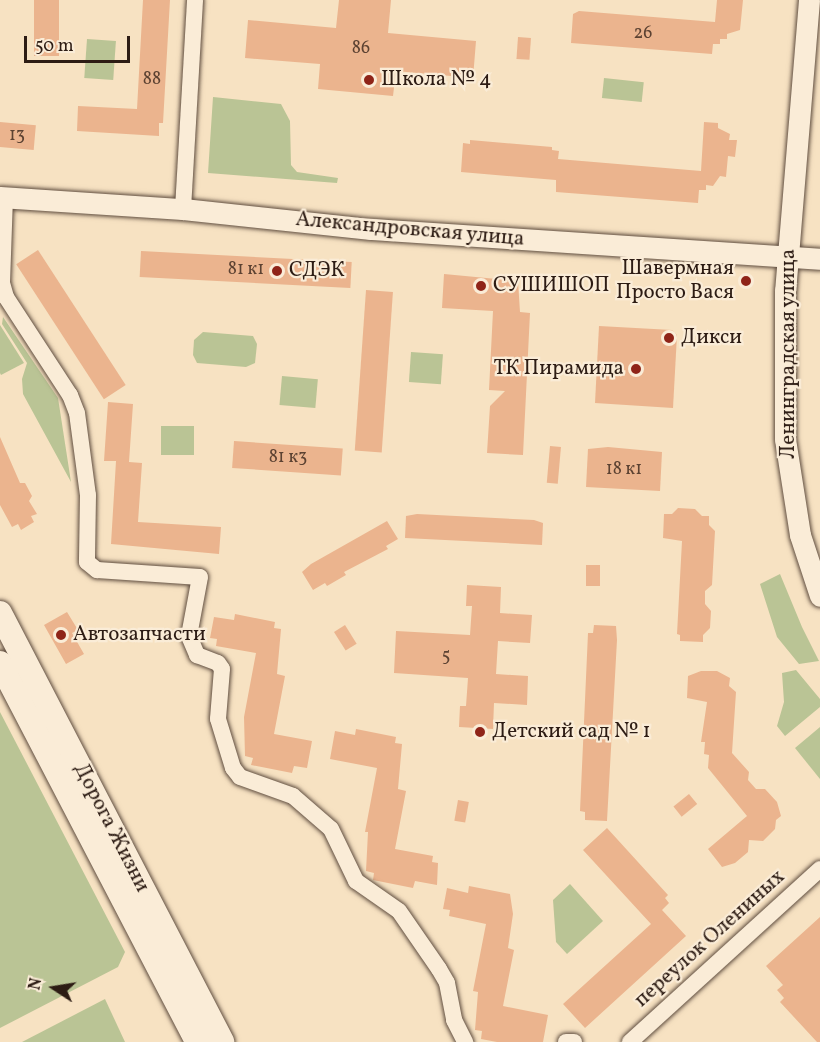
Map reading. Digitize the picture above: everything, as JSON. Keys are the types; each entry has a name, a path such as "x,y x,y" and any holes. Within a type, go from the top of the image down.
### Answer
{"main road":[{"name":"Дорога Жизни","path":"0,613 222,1042"},
{"name":"Дорога Жизни","path":"0,663 197,1042"}],"street":[{"path":"183,209 195,0"},
{"name":"Ленинградская улица","path":"809,0 788,258 785,439 800,535 820,596"},
{"path":"3,197 2,283 6,297 70,395 77,413 88,495 87,562 97,570 200,577 189,636 197,656 218,663 222,669 218,719 233,768 240,777 293,796 331,829 356,881 399,911 439,969 465,1042"},
{"name":"Александровская улица","path":"3,197 183,209 371,229 820,259"},
{"name":"переулок Олениных","path":"630,1042 820,869"},
{"path":"566,1042 574,1042"}],"green space":[{"path":"87,39 116,41 113,80 84,78"},
{"path":"604,78 644,82 642,102 602,98"},
{"path":"213,97 281,104 290,121 291,165 297,172 338,178 337,183 208,173"},
{"path":"3,317 58,398 71,482 23,394 22,379 27,363 2,324"},
{"path":"0,325 24,363 1,375 0,373"},
{"path":"203,332 253,336 257,344 255,363 246,367 197,363 193,355 194,340"},
{"path":"411,352 443,354 441,384 409,382"},
{"path":"282,376 318,379 315,408 279,405"},
{"path":"161,426 194,426 194,455 161,455"},
{"path":"780,574 819,661 799,664 777,637 760,584"},
{"path":"796,670 820,699 820,707 785,736 777,726 784,702 782,673"},
{"path":"0,712 125,952 118,967 0,1028"},
{"path":"820,727 820,779 795,748"},
{"path":"570,884 603,921 567,954 556,942 553,900"},
{"path":"105,999 125,1042 22,1042"}],"building":[{"path":"34,0 59,0 59,56 34,56"},
{"path":"143,0 170,0 163,123 159,123 159,136 77,131 78,106 137,109"},
{"path":"339,0 391,0 388,33 476,41 473,78 396,71 393,96 318,89 320,64 245,58 248,20 336,28"},
{"path":"717,0 743,0 740,30 727,34 727,39 720,39 720,44 713,44 712,54 571,43 573,14 579,11 715,22"},
{"path":"518,37 531,38 529,60 516,59"},
{"path":"0,122 36,125 34,150 0,147"},
{"path":"704,122 718,123 718,128 730,134 729,140 737,140 735,157 728,156 726,177 720,176 713,186 706,185 706,190 699,190 698,203 556,192 556,180 461,172 463,143 470,144 470,140 552,147 552,150 559,151 558,159 701,171"},
{"path":"38,250 126,385 104,399 16,264"},
{"path":"141,251 352,262 350,288 140,277"},
{"path":"444,274 518,281 520,312 530,313 523,455 487,453 490,406 505,391 489,390 493,311 442,308"},
{"path":"366,290 393,292 382,452 355,451"},
{"name":"ТК Пирамида","path":"599,326 672,330 677,335 673,408 595,403"},
{"path":"108,402 133,404 129,462 142,463 138,522 221,527 219,554 111,544 116,461 104,461"},
{"path":"0,437 20,483 25,483 32,496 29,501 37,514 31,516 34,522 21,530 18,524 12,527 0,505"},
{"path":"234,441 343,449 341,476 232,468"},
{"path":"550,446 561,447 558,484 547,483"},
{"path":"608,447 662,452 660,491 586,487 588,449"},
{"path":"678,508 695,509 702,516 709,516 709,525 715,531 712,585 705,591 705,604 711,611 710,628 703,635 703,642 680,641 680,635 677,634 682,541 663,538 664,514 672,514"},
{"path":"417,514 534,520 543,523 542,545 405,538 406,516"},
{"path":"387,521 398,539 386,546 388,549 344,572 346,575 327,586 325,583 313,590 302,572 311,564"},
{"path":"586,565 600,565 600,586 586,586"},
{"path":"467,585 501,587 500,613 532,615 530,643 498,641 496,674 528,676 527,705 494,703 493,729 459,727 460,706 466,706 468,678 394,673 396,631 470,635 472,606 466,606"},
{"path":"67,612 78,630 72,633 84,654 66,664 44,625"},
{"path":"235,614 275,622 274,628 281,629 277,674 285,676 274,734 312,741 307,768 294,766 292,773 251,765 253,758 245,756 244,717 256,653 216,646 217,639 210,638 214,617 234,620"},
{"path":"345,625 357,644 346,651 334,632"},
{"path":"594,625 616,626 617,640 607,821 585,820 585,812 580,811 588,633 593,633"},
{"path":"701,671 717,671 730,678 729,686 736,692 732,753 749,772 748,780 756,789 765,789 777,802 781,816 776,820 775,829 763,841 749,840 748,852 735,863 722,867 708,849 747,816 708,768 709,755 704,754 705,742 701,742 707,702 687,698 688,676"},
{"path":"356,729 396,737 395,743 402,744 398,789 406,791 395,849 433,856 432,862 438,863 437,885 415,881 413,888 373,880 374,873 366,871 368,832 365,832 377,768 330,759 335,731 355,735"},
{"path":"689,794 697,804 682,817 673,807"},
{"path":"458,800 469,802 465,823 454,821"},
{"path":"607,828 668,895 665,898 669,903 662,910 686,936 585,1028 563,1004 651,924 583,850"},
{"path":"469,886 510,894 513,914 508,948 514,950 503,1006 548,1015 543,1042 497,1042 481,1039 482,1031 475,1030 478,992 473,991 486,924 449,916 450,910 443,909 447,888 468,893"},
{"path":"820,917 820,1042 817,1042 780,1002 784,998 777,990 783,985 766,966"}],"place":[{"name":"Школа № 4","path":"369,80"},
{"name":"СДЭК","path":"277,271"},
{"name":"Шавермная Просто Вася","path":"746,281"},
{"name":"СУШИШОП","path":"481,286"},
{"name":"Дикси","path":"669,338"},
{"name":"ТК Пирамида","path":"636,369"},
{"name":"Автозапчасти","path":"61,635"},
{"name":"Детский сад № 1","path":"480,732"}]}
